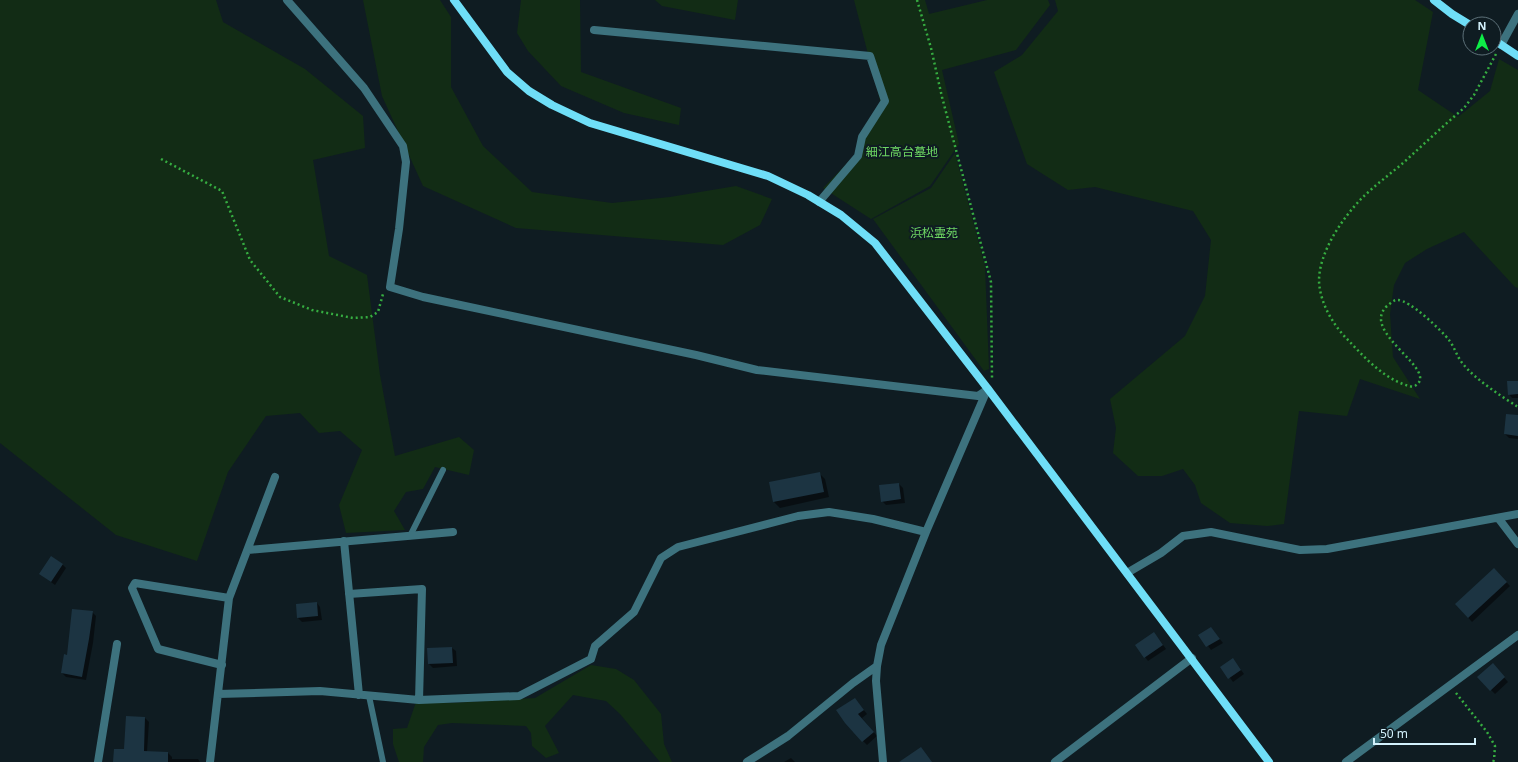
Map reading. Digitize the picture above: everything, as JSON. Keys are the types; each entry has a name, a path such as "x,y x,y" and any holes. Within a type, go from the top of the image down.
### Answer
{"street":[{"path":"287,0 364,88 403,146 406,162 399,229 390,287 423,298 688,353 757,370 978,396 988,389"},
{"path":"454,0 507,72 529,91 552,105 590,123 768,176 819,202 841,216 875,243 988,389 1269,762"},
{"path":"1434,0 1462,21"},
{"path":"1502,36 1518,14"},
{"path":"594,30 870,56 885,101 862,137 858,156 819,202"},
{"path":"1502,46 1518,56"},
{"path":"883,762 876,681 877,666 882,645 926,532 988,389"},
{"path":"210,762 229,598 275,477"},
{"path":"218,694 320,692 419,700 518,696 591,659 595,646 634,612 661,558 678,547 798,516 829,512 926,532"},
{"path":"1127,573 1161,553 1183,536 1211,532 1300,550 1327,549 1498,519 1518,514"},
{"path":"1498,519 1518,544"},
{"path":"248,550 453,532"},
{"path":"344,541 359,695"},
{"path":"222,665 158,649 132,588 135,583 229,598"},
{"path":"349,594 422,589 419,700"},
{"path":"1346,762 1518,634"},
{"path":"98,762 117,644"},
{"path":"1055,762 1192,658"},
{"path":"747,762 788,736 853,682 877,666"}],"lane":[{"path":"410,536 443,470"},
{"path":"370,696 383,762"}],"path":[{"path":"917,0 931,48 942,97 991,282 993,374 988,389"},
{"path":"1491,56 1474,95 1464,108 1362,198 1342,220 1324,256 1319,281 1326,308 1336,328 1384,374 1406,386 1413,388 1419,383 1421,376 1418,370 1382,328 1380,320 1383,310 1393,302 1398,300 1405,301 1436,326 1449,340 1463,364 1489,388 1518,407"},
{"path":"161,159 222,191 250,260 280,297 312,310 353,318 370,317 378,312 384,284 390,287"},
{"path":"1450,685 1488,732 1495,746 1493,762"}],"green space":[{"path":"0,0 216,0 223,22 305,69 363,116 365,148 313,160 329,256 367,275 380,375 395,456 459,437 474,450 469,475 435,467 423,489 406,492 394,511 405,530 346,533 339,505 362,450 340,431 319,433 300,413 266,416 228,472 197,561 116,535 0,443"},
{"path":"363,0 440,0 451,17 451,87 483,146 532,192 612,203 670,197 736,186 772,199 760,225 723,245 516,228 423,186 382,96"},
{"path":"521,0 580,0 581,72 681,108 679,125 624,113 561,86 528,51 517,33"},
{"path":"655,0 738,0 735,20 662,6"},
{"name":"細江高台墓地","path":"854,0 925,0 929,14 987,0 1048,0 1050,5 1016,50 942,70 959,144 930,186 871,219 823,188 857,153 882,108"},
{"path":"1055,0 1415,0 1433,12 1418,90 1458,117 1490,91 1499,59 1518,70 1518,288 1515,287 1464,232 1427,249 1405,263 1394,285 1390,314 1393,357 1420,399 1360,379 1347,416 1299,411 1284,524 1267,526 1230,523 1201,503 1195,485 1183,469 1162,476 1138,476 1113,453 1116,428 1110,399 1185,336 1205,296 1211,240 1193,211 1095,187 1068,190 1027,164 994,72 1022,55 1058,11"},
{"name":"浜松霊苑","path":"955,153 985,266 989,369 984,371 873,219 931,188"},
{"path":"591,665 616,669 634,680 661,714 664,744 672,762 660,762 620,714 606,701 573,695 545,726 559,753 546,758 532,746 531,733 526,726 452,723 438,725 424,747 423,762 399,762 393,744 393,729 407,728 416,702 451,703 535,698"}],"building":[{"path":"1507,381 1518,381 1518,394 1508,395"},
{"path":"1506,414 1518,415 1518,436 1504,434"},
{"path":"820,472 824,492 773,502 769,482"},
{"path":"899,483 901,499 881,502 879,485"},
{"path":"51,556 63,564 51,582 39,574"},
{"path":"1494,568 1507,582 1468,618 1455,604"},
{"path":"317,602 318,616 297,618 296,604"},
{"path":"72,609 93,611 82,677 61,673 64,654 67,655"},
{"path":"1211,627 1220,639 1206,647 1198,635"},
{"path":"1154,632 1163,645 1144,658 1135,645"},
{"path":"452,647 453,663 428,664 427,648"},
{"path":"1233,658 1241,670 1228,679 1220,667"},
{"path":"1493,663 1505,677 1490,691 1477,677"},
{"path":"855,698 864,710 858,714 874,732 862,742 845,723 836,710"},
{"path":"126,716 145,717 144,751 168,752 168,762 113,762 114,749 124,749"},
{"path":"921,747 932,762 899,762"}]}
